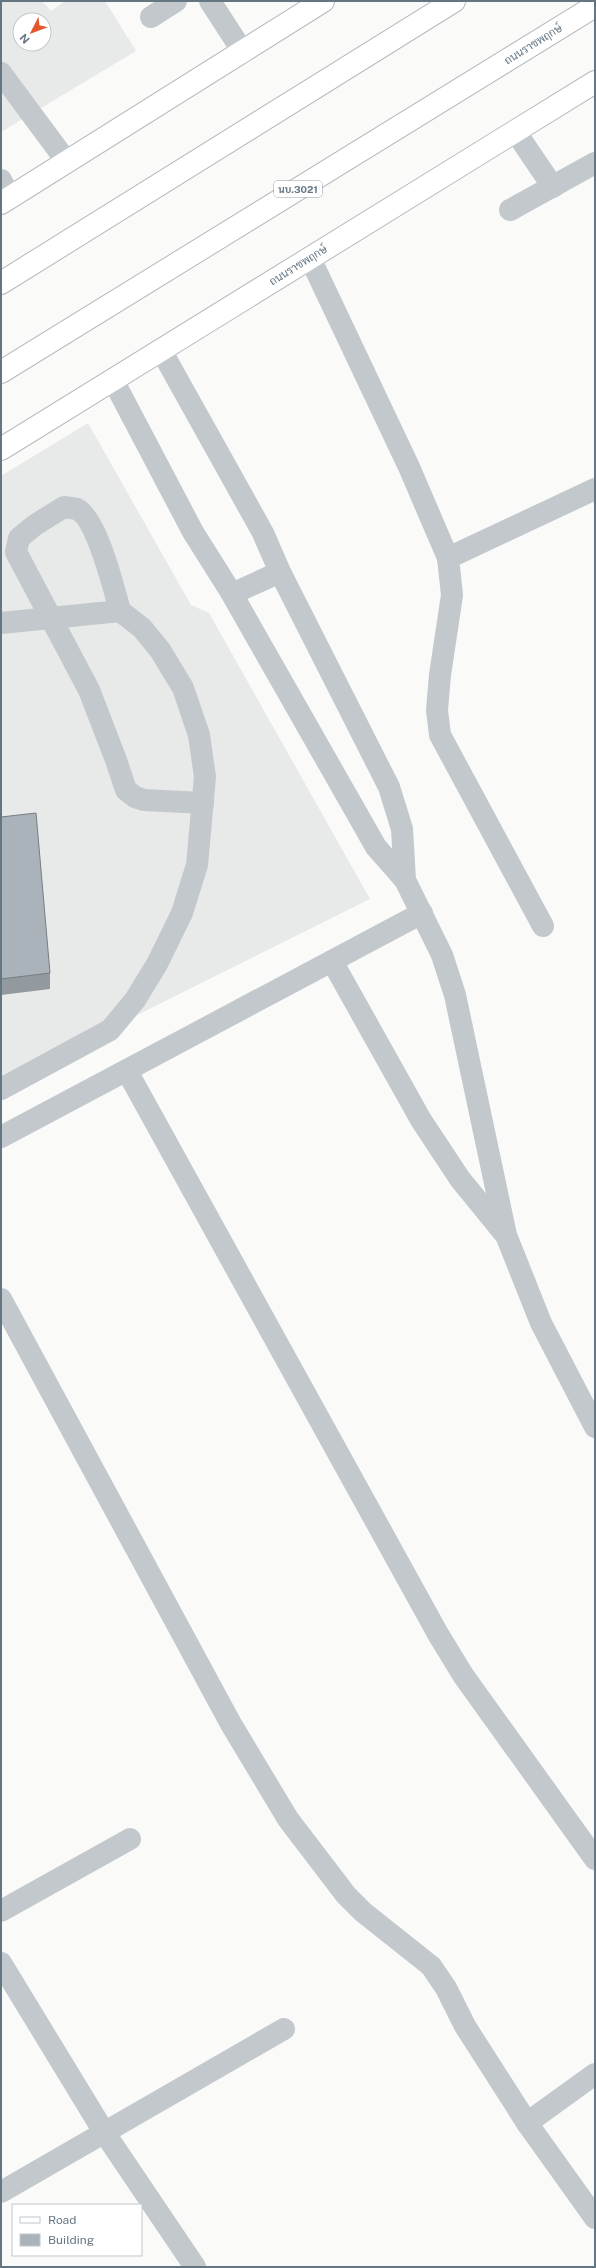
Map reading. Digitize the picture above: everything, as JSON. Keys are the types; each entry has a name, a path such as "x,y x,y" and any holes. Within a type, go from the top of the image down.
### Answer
{"main road":[{"path":"4,194 67,162 323,1"},
{"path":"1,283 454,1"},
{"name":"ถนนราชพฤกษ์","path":"1,372 595,6"},
{"name":"ถนนราชพฤกษ์","path":"1,449 595,82"}],"street":[{"path":"151,18 176,1"},
{"path":"210,1 243,52"},
{"path":"1,73 67,162"},
{"path":"515,131 553,187"},
{"path":"510,210 595,163"},
{"path":"310,258 409,467 448,558 452,595 440,675 437,710 440,735 543,926"},
{"path":"161,350 263,534 280,572 389,787 402,829 405,880"},
{"path":"113,380 193,532 232,594 376,847 405,880 442,955 456,994 506,1235 541,1324 595,1427"},
{"path":"448,558 595,489"},
{"path":"1,1089 110,1030 135,1000 158,964 182,913 197,865 203,803 205,777 198,735 183,688 160,650 142,628 120,611 105,560 90,524 77,510 64,507 35,524 20,538 16,552 89,690 126,790 135,797 144,800 203,803"},
{"path":"232,594 280,572"},
{"path":"1,623 120,611"},
{"path":"1,1138 422,913"},
{"path":"332,961 421,1120 460,1180 506,1235"},
{"path":"127,1071 438,1634 463,1675 595,1859"},
{"path":"1,1299 231,1724 288,1819 346,1895 363,1912 431,1966 446,1988 465,2026 527,2123 595,2218"},
{"path":"1,1911 130,1839"},
{"path":"1,1963 104,2132 195,2267"},
{"path":"1,2192 284,2029"},
{"path":"527,2123 595,2074"}],"shaded area":[{"path":"1,1 42,1 51,11 65,1 105,1 136,51 1,132"},
{"path":"88,423 191,605 209,613 370,899 1,1083 1,476"}],"building":[{"path":"36,813 50,973 1,979 1,817"}]}
